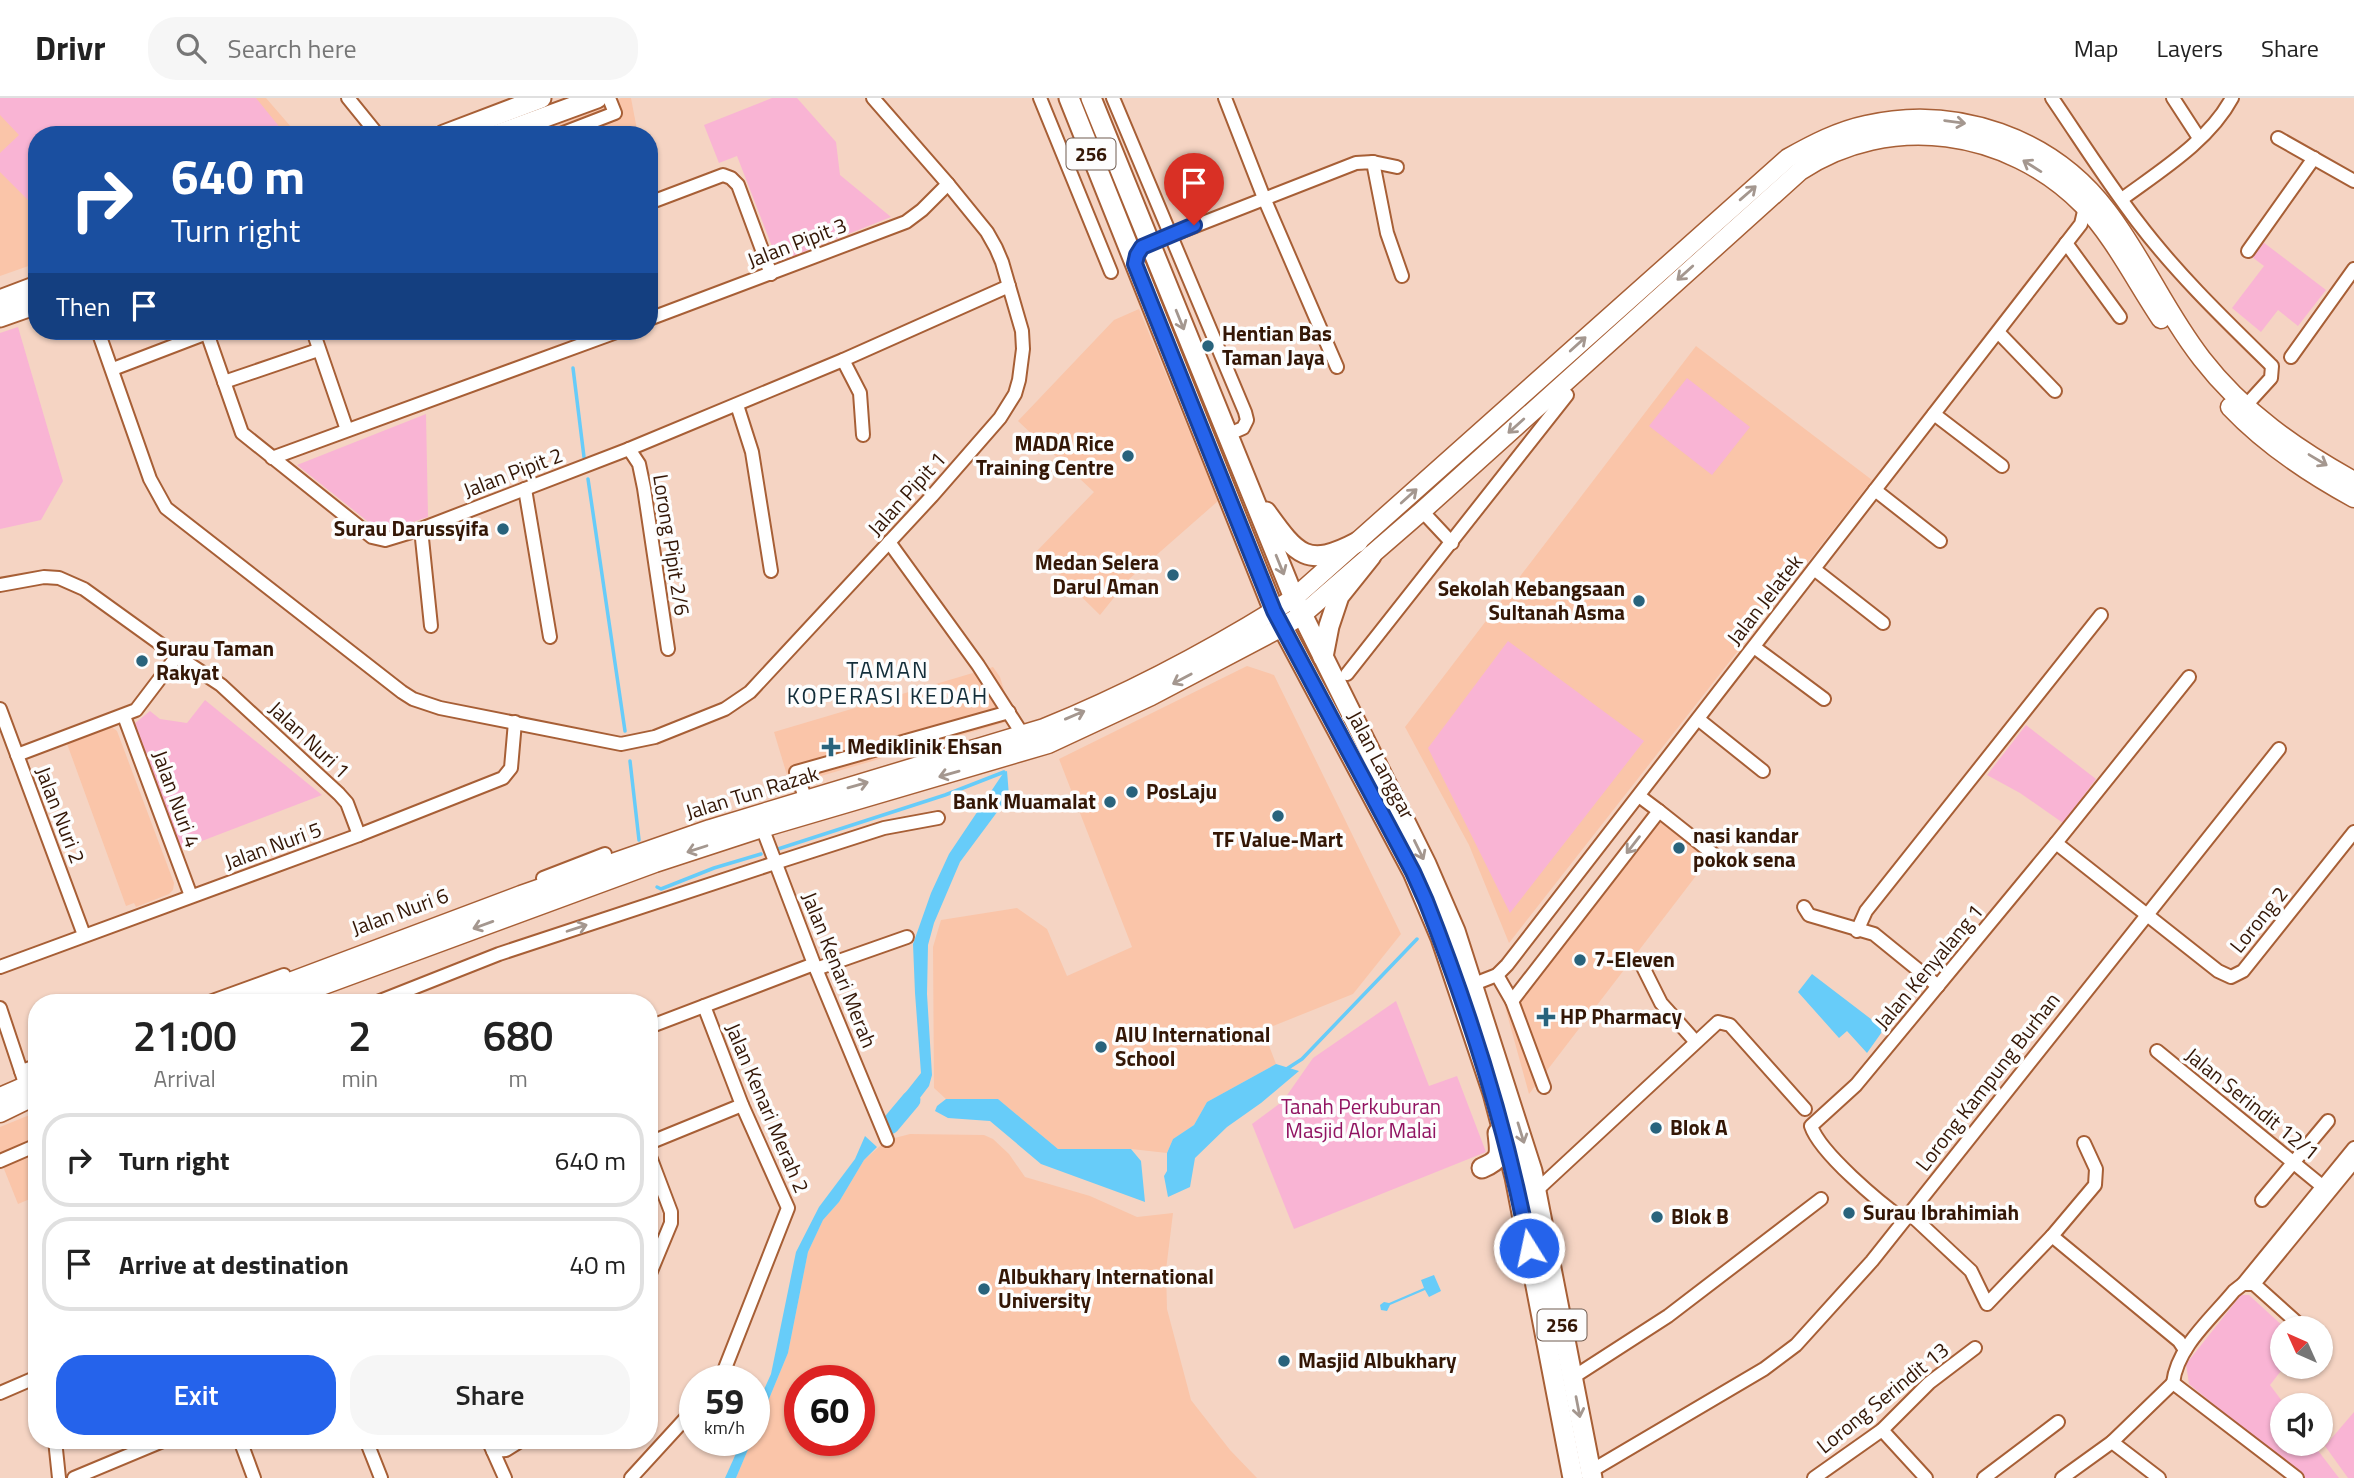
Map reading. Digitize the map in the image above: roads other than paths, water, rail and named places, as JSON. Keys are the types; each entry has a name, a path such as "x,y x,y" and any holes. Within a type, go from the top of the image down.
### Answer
{"main road":[{"path":"468,126 541,98"},
{"path":"522,126 597,98"},
{"name":"Jalan Langgar","path":"1069,98 1149,248 1278,619 1417,881 1441,939 1493,1093 1516,1177 1585,1476"},
{"name":"Jalan Langgar","path":"1091,98 1149,248 1298,607 1426,864 1455,931 1474,984 1537,1190 1572,1378 1585,1476"},
{"path":"1278,619 1298,607 1364,549 1788,158 1846,130 1887,121 1949,120 1990,129 2028,145 2064,167 2080,180 2108,212 2201,358 2241,410 2354,481"},
{"path":"1247,486 1283,535 1303,553 1324,556 1364,549 1422,511 1800,171 1833,152 1889,137 1928,135 1985,144 2021,159 2069,192 2091,214 2193,364 2289,459 2354,498"},
{"path":"0,300 28,289"},
{"path":"0,317 28,307"},
{"path":"1323,657 1339,596 1364,549"},
{"name":"Jalan Tun Razak","path":"299,994 760,821 806,800 1023,735 1092,708 1278,619"},
{"name":"Jalan Tun Razak","path":"257,994 592,865 1048,744 1151,696 1278,619"},
{"path":"0,1097 28,1085"},
{"path":"0,1113 28,1086"},
{"path":"1482,1168 1493,1163 1500,1152 1493,1093"}],"street":[{"path":"348,98 371,126"},
{"path":"581,126 615,113 609,98"},
{"name":"Jalan Pipit 1","path":"102,340 155,489 166,508 413,699 440,708 621,744 655,737 725,709 738,702 758,683 1000,418 1015,394 1023,349 1018,316 1002,262 987,232 873,98"},
{"path":"1113,98 1149,248 1245,412 1247,420 1243,428 1227,435"},
{"path":"1225,98 1264,198 1337,367"},
{"path":"2052,98 2144,229 2186,278 2272,366 2271,378 2241,410"},
{"path":"2172,98 2199,138"},
{"path":"2122,199 2199,138 2221,116 2232,98"},
{"path":"1044,99 1111,272"},
{"path":"2278,138 2354,181"},
{"path":"2248,251 2314,158"},
{"path":"1105,259 1149,248 1264,198 1356,163 1373,162 1396,167"},
{"path":"1373,162 1387,233 1402,276"},
{"path":"658,200 723,176 731,178 738,185 771,274"},
{"name":"Jalan Pipit 3","path":"658,317 906,222 948,184"},
{"name":"Jalan Jelatek","path":"1474,984 1497,975 1507,965 2091,214"},
{"path":"2066,243 2120,317"},
{"path":"2291,357 2354,269"},
{"name":"Jalan Pipit 2","path":"209,340 242,433 372,537 385,540 421,529 629,449 842,360 1009,286"},
{"path":"1998,331 2055,391"},
{"name":"Jalan Pipit 2","path":"113,369 189,340"},
{"path":"315,340 346,430"},
{"path":"272,458 594,340"},
{"path":"224,383 318,350"},
{"path":"842,360 860,393 863,435"},
{"path":"1347,674 1567,395"},
{"path":"737,405 752,452 771,571"},
{"path":"1934,414 2002,466"},
{"name":"Lorong Pipit 2/6","path":"629,449 639,464 645,488 668,649"},
{"path":"526,489 550,636"},
{"path":"1875,490 1940,541"},
{"path":"1422,511 1451,543"},
{"path":"421,529 432,626"},
{"path":"889,542 1023,735"},
{"path":"1814,569 1883,623"},
{"name":"Jalan Nuri 1","path":"0,585 44,577 71,582 221,685 339,793 347,803 359,835"},
{"path":"1857,931 1866,911 2101,615"},
{"path":"1754,647 1824,699"},
{"path":"17,755 124,716 142,704 177,656"},
{"name":"Jalan Kenyalang 1","path":"1906,1217 1859,1184 1827,1149 1811,1126 1856,1085 2056,844 2189,677"},
{"name":"Jalan Nuri 2","path":"0,709 84,935"},
{"path":"806,800 796,772 1009,712"},
{"name":"Jalan Nuri 4","path":"124,716 191,896"},
{"path":"1698,719 1763,771"},
{"name":"Jalan Nuri 5","path":"0,967 359,835 503,778 511,768 515,722"},
{"name":"Lorong Kampung Burhan","path":"1585,1476 1763,1369 1796,1345 1872,1261 2279,749"},
{"path":"1639,796 1717,857"},
{"path":"1512,1001 1659,811"},
{"path":"398,994 499,954 775,863 884,828 938,818"},
{"name":"Jalan Kenari Merah","path":"760,821 815,966 887,1140"},
{"name":"Lorong 2","path":"2147,913 2218,971 2231,977 2236,976 2354,832"},
{"path":"2056,844 2147,913"},
{"name":"Jalan Nuri 6","path":"232,994 592,865 605,854"},
{"path":"1804,907 1809,915 1874,934 1938,986"},
{"path":"658,1024 815,966 907,937"},
{"path":"1641,963 1661,1003 1695,1041"},
{"path":"1497,975 1512,1001 1544,1087"},
{"name":"Jalan Kenari Merah 2","path":"704,1006 742,1105 788,1208 726,1365"},
{"path":"0,1008 28,1079"},
{"path":"1537,1190 1714,1024 1726,1022 1805,1108"},
{"name":"Jalan Serindit 12/1","path":"2157,1051 2322,1186"},
{"path":"658,1139 742,1105"},
{"path":"2262,1200 2328,1121"},
{"path":"1906,1217 1971,1270 1987,1304 2052,1236 2095,1185 2096,1170 2084,1143"},
{"path":"0,1161 28,1148"},
{"path":"2248,1284 2354,1148"},
{"path":"2062,1478 2112,1442 2173,1383 2175,1369 2185,1350 2234,1291 2248,1284 2354,1162"},
{"path":"658,1178 671,1212 671,1223 658,1254"},
{"path":"1572,1378 1668,1316 1821,1199"},
{"path":"2052,1236 2179,1341 2185,1350"},
{"path":"2248,1284 2287,1316"},
{"name":"Lorong Serindit 13","path":"1814,1478 1882,1430 1929,1383 1975,1348"},
{"path":"0,1393 28,1381"},
{"path":"2173,1383 2297,1478"},
{"path":"1984,1478 2058,1422"},
{"path":"658,1448 679,1426"},
{"path":"1882,1430 1927,1478"},
{"path":"2112,1442 2159,1478"},
{"path":"56,1449 59,1478"},
{"path":"74,1478 143,1449"},
{"path":"243,1449 254,1478"},
{"path":"365,1478 380,1475 370,1449"},
{"path":"491,1449 505,1478"},
{"path":"631,1478 658,1449"}],"water":[{"path":"1007,771 1009,796 960,862 934,923 928,945 927,994 932,1075 929,1086 900,1124 891,1111 921,1073 913,944 931,893 949,854"},
{"path":"1812,974 1884,1029 1867,1053 1847,1031 1839,1038 1798,992"},
{"path":"1276,1064 1299,1071 1227,1127 1195,1158 1190,1187 1168,1197 1164,1176 1167,1171 1167,1153 1173,1139 1194,1125 1207,1102"},
{"path":"946,1099 998,1099 1058,1149 1131,1149 1141,1161 1145,1202 1041,1164 990,1121 948,1118 935,1111"},
{"path":"865,1136 877,1147 864,1160 839,1202 823,1220 808,1252 788,1353 770,1396 770,1376 796,1252 819,1207 855,1159"},
{"path":"1434,1275 1441,1291 1429,1297 1425,1290 1390,1305 1387,1311 1381,1310 1380,1305 1384,1302 1389,1303 1424,1288 1421,1280"},
{"path":"735,1456 745,1456 736,1478 725,1478"}],"waterway":[{"path":"573,368 584,457"},
{"path":"588,479 625,731"},
{"path":"630,761 639,840"},
{"path":"778,849 945,795 1004,772"},
{"path":"657,887 661,889 714,868 761,854"},
{"path":"1285,1070 1302,1059 1417,939"},
{"path":"890,1125 911,1100"}],"place":[{"name":"Hentian Bas Taman Jaya","path":"1208,346"},
{"name":"MADA Rice Training Centre","path":"1128,456"},
{"name":"Surau Darussyifa","path":"503,529"},
{"name":"Medan Selera Darul Aman","path":"1173,575"},
{"name":"Sekolah Kebangsaan Sultanah Asma","path":"1639,601"},
{"name":"Surau Taman Rakyat","path":"142,661"},
{"name":"Mediklinik Ehsan","path":"831,747"},
{"name":"PosLaju","path":"1132,792"},
{"name":"Bank Muamalat","path":"1110,802"},
{"name":"TF Value-Mart","path":"1278,816"},
{"name":"nasi kandar pokok sena","path":"1679,848"},
{"name":"7-Eleven","path":"1580,960"},
{"name":"HP Pharmacy","path":"1546,1017"},
{"name":"AIU International School","path":"1101,1047"},
{"name":"Blok A","path":"1656,1128"},
{"name":"Surau Ibrahimiah","path":"1849,1213"},
{"name":"Blok B","path":"1657,1217"},
{"name":"Albukhary International University","path":"984,1289"},
{"name":"Masjid Albukhary","path":"1284,1361"}],"district":[{"name":"TAMAN KOPERASI KEDAH","path":"888,683"}],"park label":[{"name":"Tanah Perkuburan Masjid Alor Malai","path":"1361,1119"}]}
